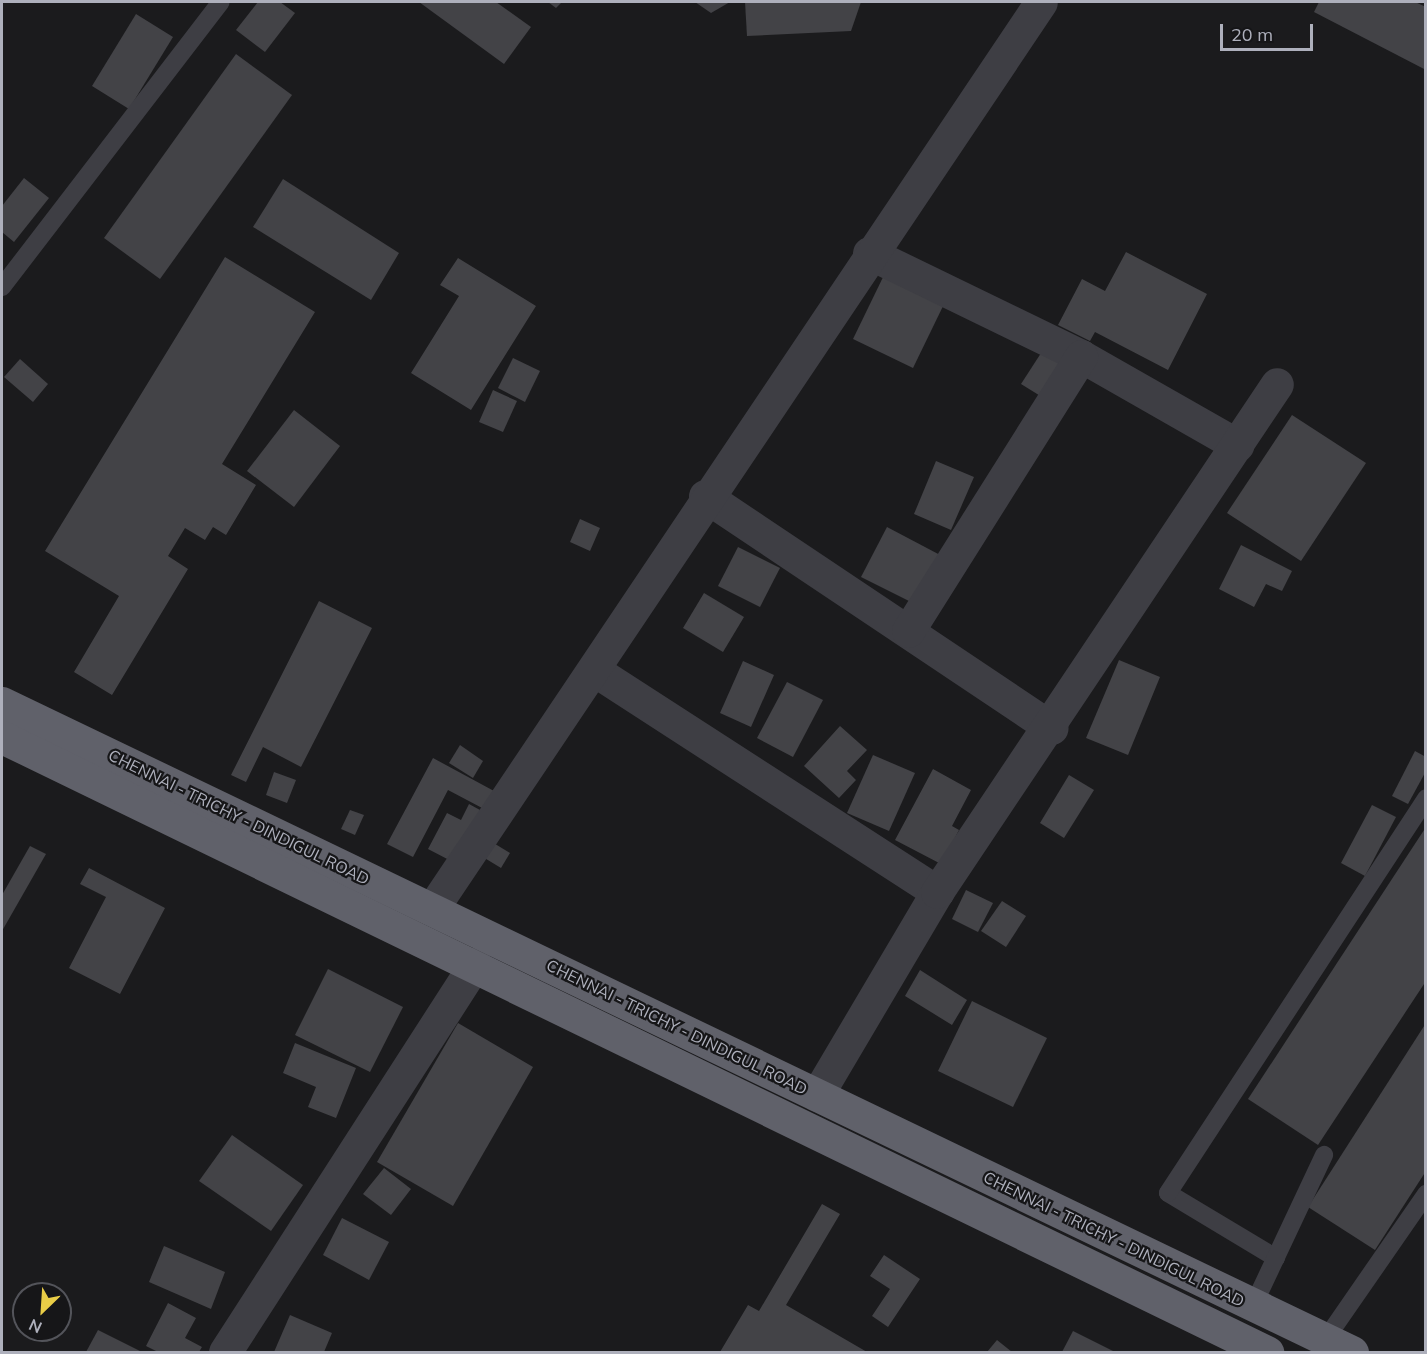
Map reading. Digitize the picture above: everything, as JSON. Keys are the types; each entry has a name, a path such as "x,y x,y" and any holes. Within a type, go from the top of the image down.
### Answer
{"highway":[{"name":"CHENNAI - TRICHY - DINDIGUL ROAD","path":"2,703 1339,1346"},
{"name":"CHENNAI - TRICHY - DINDIGUL ROAD","path":"2,737 475,964 1268,1353"}],"street":[{"path":"432,909 594,670 705,496 1041,2"},
{"path":"869,253 1082,356 1237,445"},
{"path":"908,631 1082,356"},
{"path":"817,1095 937,892 1052,728 1277,384"},
{"path":"705,496 1052,728"},
{"path":"594,670 937,892"},
{"path":"225,1353 475,964"}],"lane":[{"path":"2,287 221,2"},
{"path":"1276,1258 1168,1193 1425,798"},
{"path":"1253,1306 1324,1155"},
{"path":"1339,1346 1425,1194"}],"building":[{"path":"258,2 280,2 295,13 265,52 236,30"},
{"path":"419,2 496,2 531,27 504,64"},
{"path":"548,2 562,2 556,8"},
{"path":"695,2 730,2 711,13"},
{"path":"745,2 861,2 851,31 747,36"},
{"path":"1319,2 1415,2 1426,7 1426,70 1314,12"},
{"path":"136,14 173,37 129,109 92,86"},
{"path":"236,54 292,95 160,279 104,238"},
{"path":"24,178 49,198 14,242 2,232 2,206"},
{"path":"283,179 399,253 371,300 253,227"},
{"path":"1126,252 1207,294 1168,370 1095,332 1090,341 1058,325 1082,279 1105,291"},
{"path":"225,257 315,312 222,464 256,485 226,535 213,527 205,540 185,528 168,556 188,569 112,695 74,672 119,596 45,551"},
{"path":"458,258 536,306 471,410 411,373 459,296 440,285"},
{"path":"886,271 946,300 913,368 853,339"},
{"path":"1043,350 1064,363 1042,397 1021,384"},
{"path":"513,358 540,371 525,402 498,388"},
{"path":"20,359 48,384 33,402 4,377"},
{"path":"493,390 517,401 503,432 479,422"},
{"path":"294,410 340,446 294,507 247,471"},
{"path":"1292,415 1366,463 1301,561 1227,513"},
{"path":"936,461 974,477 951,530 914,514"},
{"path":"580,519 600,528 590,551 570,542"},
{"path":"887,527 942,556 917,605 861,577"},
{"path":"1241,545 1292,571 1282,591 1266,584 1254,607 1219,589"},
{"path":"738,547 780,568 760,607 718,586"},
{"path":"704,593 744,617 723,652 683,628"},
{"path":"319,601 372,628 301,767 263,747 246,782 231,775"},
{"path":"1119,660 1160,677 1128,755 1086,738"},
{"path":"743,661 774,675 751,727 720,713"},
{"path":"787,682 823,700 793,757 757,738"},
{"path":"840,726 867,750 847,771 856,780 839,798 804,766"},
{"path":"460,745 483,761 473,778 449,763"},
{"path":"1415,751 1426,757 1426,771 1408,804 1392,796"},
{"path":"873,755 915,773 889,831 847,813"},
{"path":"433,758 494,791 484,809 448,790 413,857 387,844"},
{"path":"933,769 971,790 952,826 959,830 941,864 895,840"},
{"path":"274,772 296,780 287,803 266,795"},
{"path":"1069,775 1094,790 1064,838 1040,823"},
{"path":"469,804 480,810 453,862 428,849 447,813 461,820"},
{"path":"1372,805 1396,817 1365,876 1341,863"},
{"path":"350,810 364,815 355,835 341,829"},
{"path":"1426,827 1426,981 1318,1145 1248,1099"},
{"path":"482,836 510,853 501,868 473,851"},
{"path":"30,846 46,854 2,931 2,895"},
{"path":"89,868 165,908 120,994 69,968 106,897 80,884"},
{"path":"966,890 993,903 978,932 952,919"},
{"path":"1002,901 1026,916 1006,947 981,931"},
{"path":"328,969 403,1007 370,1072 295,1035"},
{"path":"920,970 967,1000 952,1025 905,996"},
{"path":"972,1001 1047,1038 1013,1107 938,1071"},
{"path":"458,1023 533,1067 453,1206 377,1162"},
{"path":"1426,1023 1426,1171 1375,1250 1308,1207"},
{"path":"295,1043 356,1068 336,1118 308,1107 316,1087 283,1073"},
{"path":"232,1135 303,1185 271,1231 199,1181"},
{"path":"384,1168 411,1189 391,1215 363,1194"},
{"path":"822,1204 840,1214 786,1305 867,1352 720,1352 748,1305 759,1311"},
{"path":"342,1218 389,1242 369,1280 323,1255"},
{"path":"164,1246 225,1272 211,1309 149,1282"},
{"path":"884,1255 920,1279 888,1327 872,1316 890,1289 870,1276"},
{"path":"168,1303 196,1318 185,1338 202,1347 199,1352 158,1352 146,1346"},
{"path":"290,1315 332,1333 324,1352 274,1352"},
{"path":"98,1330 142,1352 86,1352"},
{"path":"1073,1331 1115,1352 1062,1352"},
{"path":"997,1340 1012,1352 987,1352"}]}
